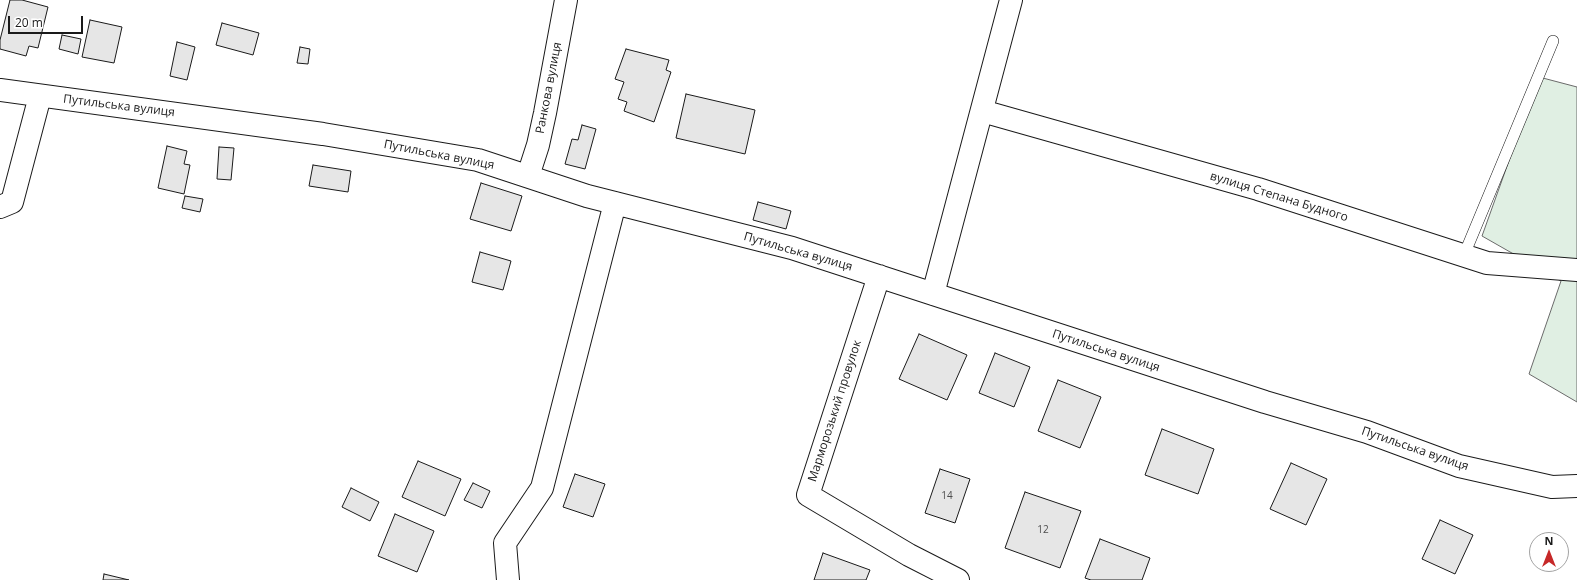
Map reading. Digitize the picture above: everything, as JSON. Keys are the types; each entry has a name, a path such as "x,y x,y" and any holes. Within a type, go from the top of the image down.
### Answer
{"street":[{"name":"Ранкова вулиця","path":"528,176 538,145 545,113 566,0"},
{"path":"934,294 1011,0"},
{"name":"Путильська вулиця","path":"0,90 213,119 478,160 615,204 792,248 1265,402 1367,432 1459,466 1552,487 1577,486"},
{"path":"0,207 12,202 40,96"},
{"name":"вулиця Степана Будного","path":"982,111 1258,189 1487,263 1577,270"},
{"path":"508,580 505,543 542,488 615,204"},
{"name":"Марморозький провулок","path":"879,276 808,495 909,555 958,580"}],"lane":[{"path":"1464,255 1553,41"}],"green space":[{"path":"1539,77 1577,87 1577,402 1529,374 1561,281 1482,236"}],"building":[{"path":"10,0 22,0 48,7 38,48 29,46 26,56 0,49 0,40"},
{"path":"90,20 122,27 114,63 82,57"},
{"path":"222,23 259,33 253,55 216,45"},
{"path":"62,35 81,39 78,54 59,49"},
{"path":"177,42 195,47 187,80 170,76"},
{"path":"300,47 310,49 308,64 297,63"},
{"path":"626,49 669,60 666,70 671,72 654,122 624,111 627,102 618,99 624,82 615,79"},
{"path":"686,94 755,110 745,154 676,138"},
{"path":"582,125 596,129 585,169 565,164 572,139 578,140"},
{"path":"167,146 187,151 184,164 190,165 184,194 158,188"},
{"path":"219,147 234,148 231,180 217,179"},
{"path":"313,165 351,171 348,192 309,186"},
{"path":"481,183 522,196 511,231 470,219"},
{"path":"185,196 203,199 200,212 182,208"},
{"path":"758,202 791,211 786,229 753,220"},
{"path":"480,252 511,261 503,290 472,282"},
{"path":"919,334 967,355 947,400 899,379"},
{"path":"995,353 1030,367 1014,407 979,393"},
{"path":"1058,380 1101,397 1080,448 1038,431"},
{"path":"1162,429 1214,449 1198,494 1145,475"},
{"path":"418,461 461,479 445,516 402,497"},
{"path":"1291,463 1327,479 1306,525 1270,509"},
{"path":"940,469 970,479 955,523 925,513"},
{"path":"575,474 605,484 593,517 563,507"},
{"path":"473,483 490,491 482,508 464,500"},
{"path":"351,488 379,502 370,521 342,507"},
{"path":"1025,492 1081,511 1060,568 1005,548"},
{"path":"395,514 434,531 417,572 378,556"},
{"path":"1440,520 1473,535 1455,574 1422,559"},
{"path":"1100,539 1150,558 1142,580 1091,580 1085,578"},
{"path":"823,553 870,570 866,580 814,580"},
{"path":"104,574 129,580 103,580"}]}
